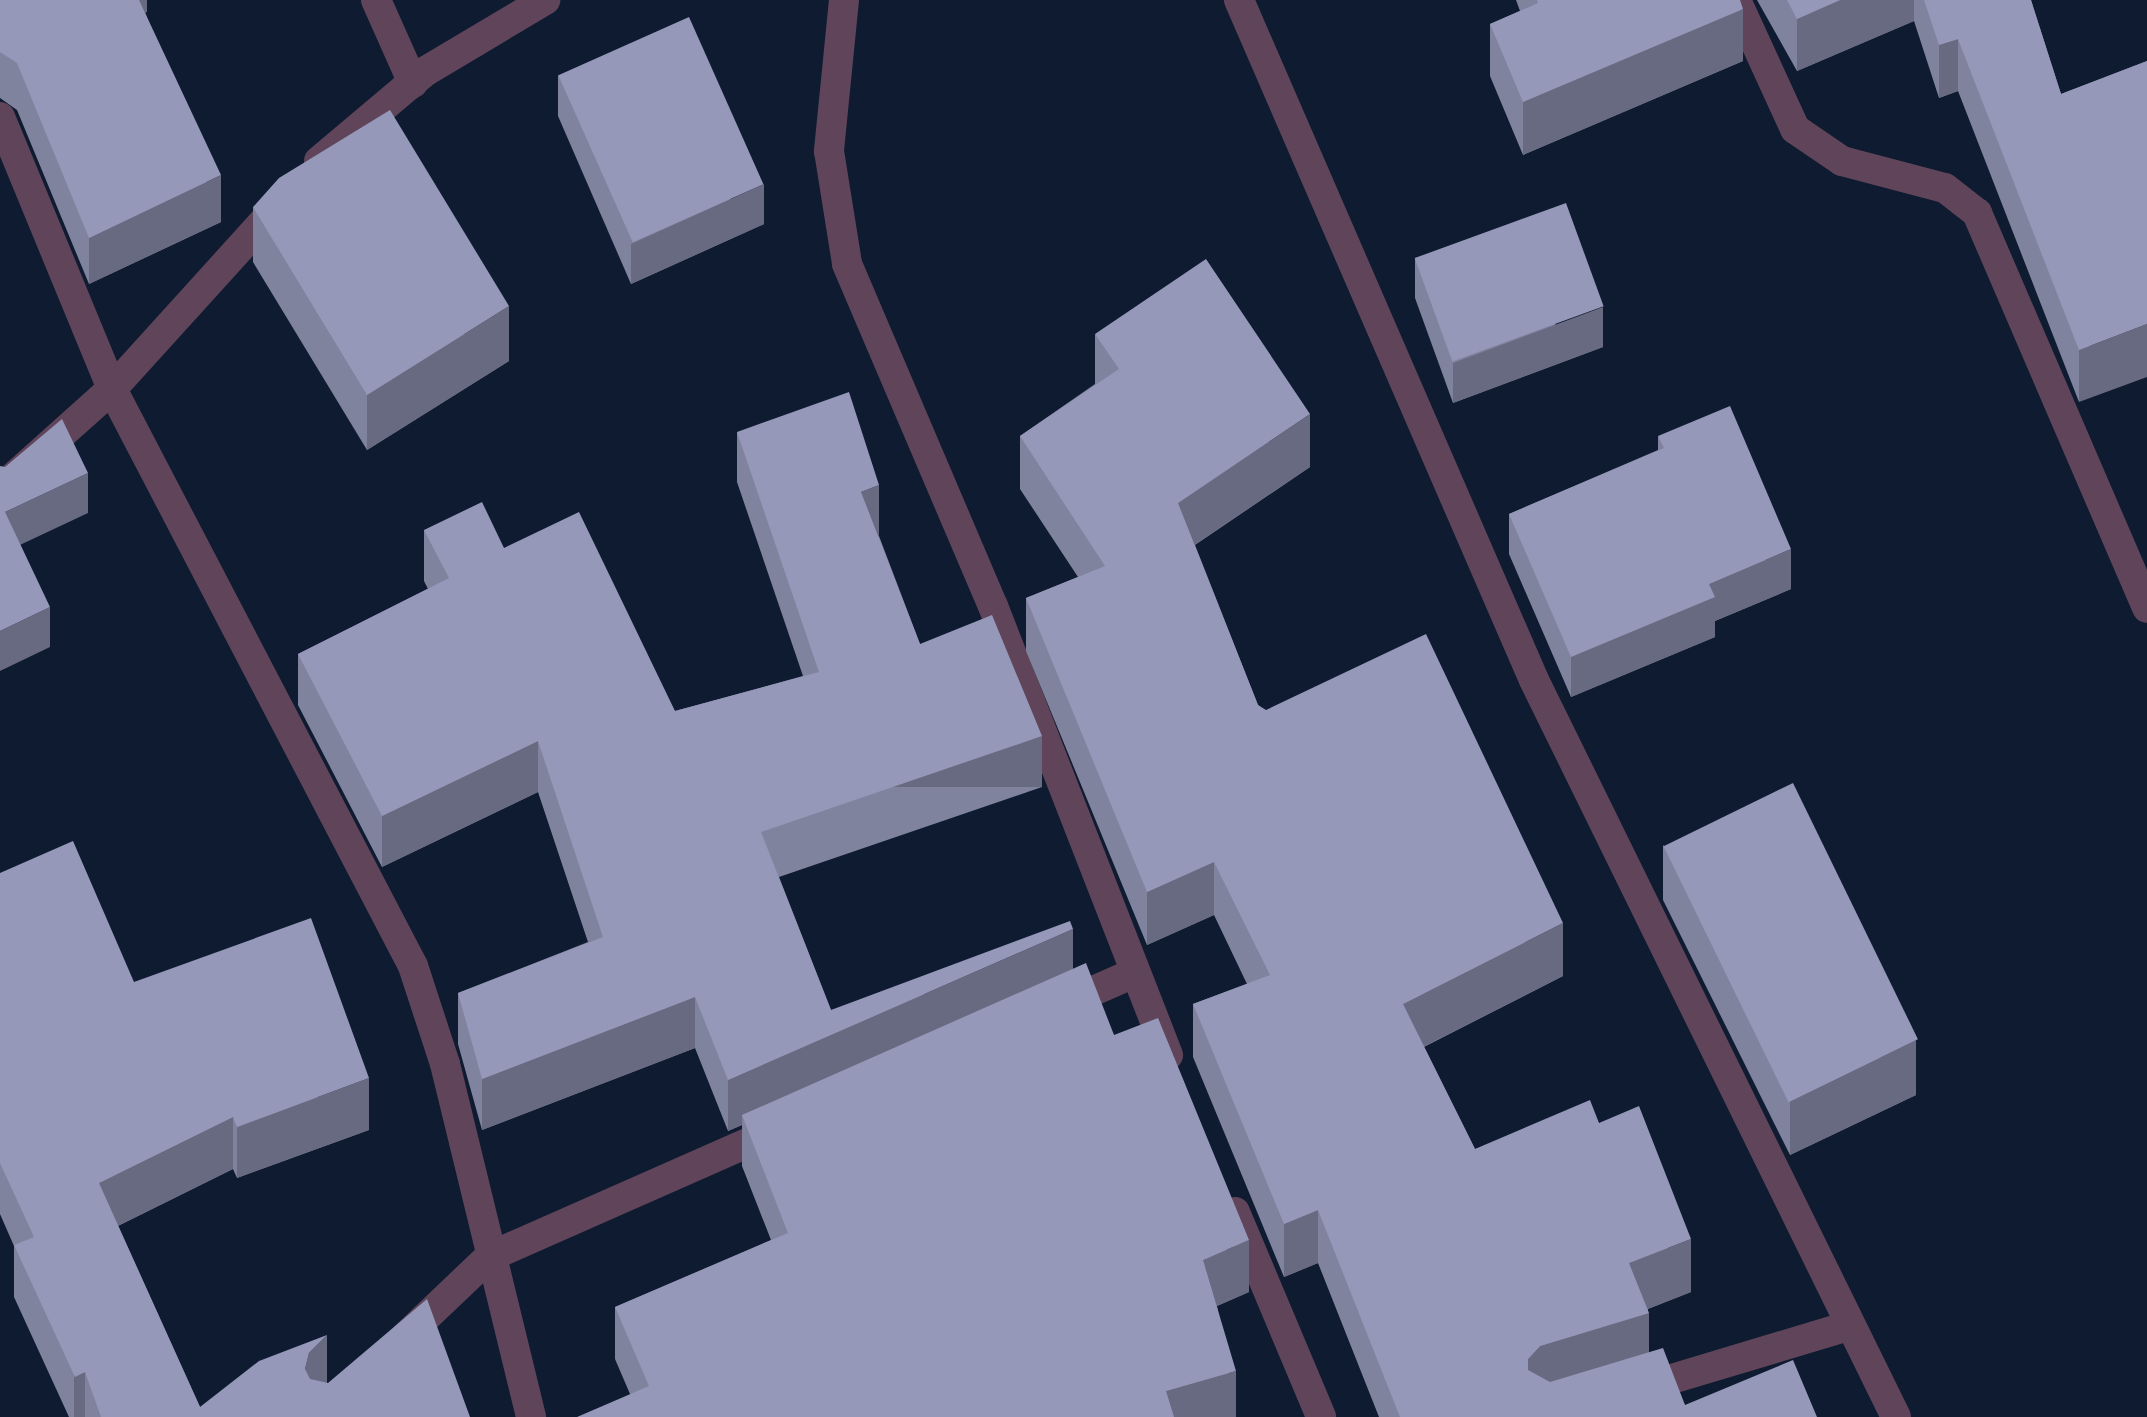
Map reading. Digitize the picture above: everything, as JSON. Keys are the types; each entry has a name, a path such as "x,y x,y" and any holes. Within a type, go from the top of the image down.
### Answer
{"street":[{"path":"376,0 413,82"},
{"path":"0,489 112,389 323,156 413,82 546,0"},
{"path":"844,0 829,151 847,264 992,606 1179,1080"},
{"path":"1239,0 1534,680 1896,1417"},
{"path":"1736,0 1795,130 1842,161 1945,188 1977,213 2147,608"},
{"path":"0,118 112,389 413,966 445,1064 531,1417"},
{"path":"1026,1020 1134,973"},
{"path":"378,1364 489,1257 811,1115"},
{"path":"1224,1186 1321,1417"},
{"path":"1602,1400 1849,1326"}],"building":[{"path":"0,0 139,0 221,175 89,238 17,63 0,52"},
{"path":"1537,0 1740,0 1743,9 1523,102 1490,24 1538,3"},
{"path":"1787,0 1840,0 1797,19"},
{"path":"1924,0 2031,0 2061,94 2147,61 2147,324 2079,350 1958,39 1939,45"},
{"path":"689,17 763,184 633,242 558,75"},
{"path":"390,110 509,306 367,395 253,207 279,178"},
{"path":"1566,203 1604,306 1452,361 1415,258"},
{"path":"1206,259 1310,414 1178,503 1258,705 1266,710 1426,634 1563,923 1403,1004 1475,1149 1590,1100 1599,1123 1639,1106 1691,1239 1629,1263 1649,1313 1540,1346 1528,1359 1528,1370 1550,1382 1663,1348 1685,1405 1793,1360 1817,1417 1400,1417 1318,1210 1284,1224 1193,1004 1270,975 1214,862 1147,892 1026,598 1105,566 1020,436 1119,369 1095,334"},
{"path":"849,392 879,485 861,492 920,644 992,615 1042,736 761,832 831,1010 1070,921 1073,929 728,1080 695,997 482,1079 458,993 603,937 538,741 382,816 298,654 449,578 424,530 482,502 504,548 579,512 675,711 819,672 737,432"},
{"path":"1730,406 1791,549 1709,584 1715,597 1571,657 1509,514 1664,448 1658,436"},
{"path":"62,419 88,473 5,512 50,607 0,631 0,466 5,467"},
{"path":"1793,783 1918,1039 1789,1102 1664,846"},
{"path":"73,841 134,982 311,918 369,1078 237,1127 233,1117 99,1183 200,1407 259,1361 327,1335 309,1353 305,1369 310,1379 328,1383 427,1299 470,1417 101,1417 85,1372 75,1377 14,1245 34,1237 0,1163 0,873"},
{"path":"1086,963 1114,1035 1158,1018 1249,1240 1203,1260 1236,1371 1166,1391 1174,1417 577,1417 649,1386 615,1307 788,1233 742,1115"}]}
